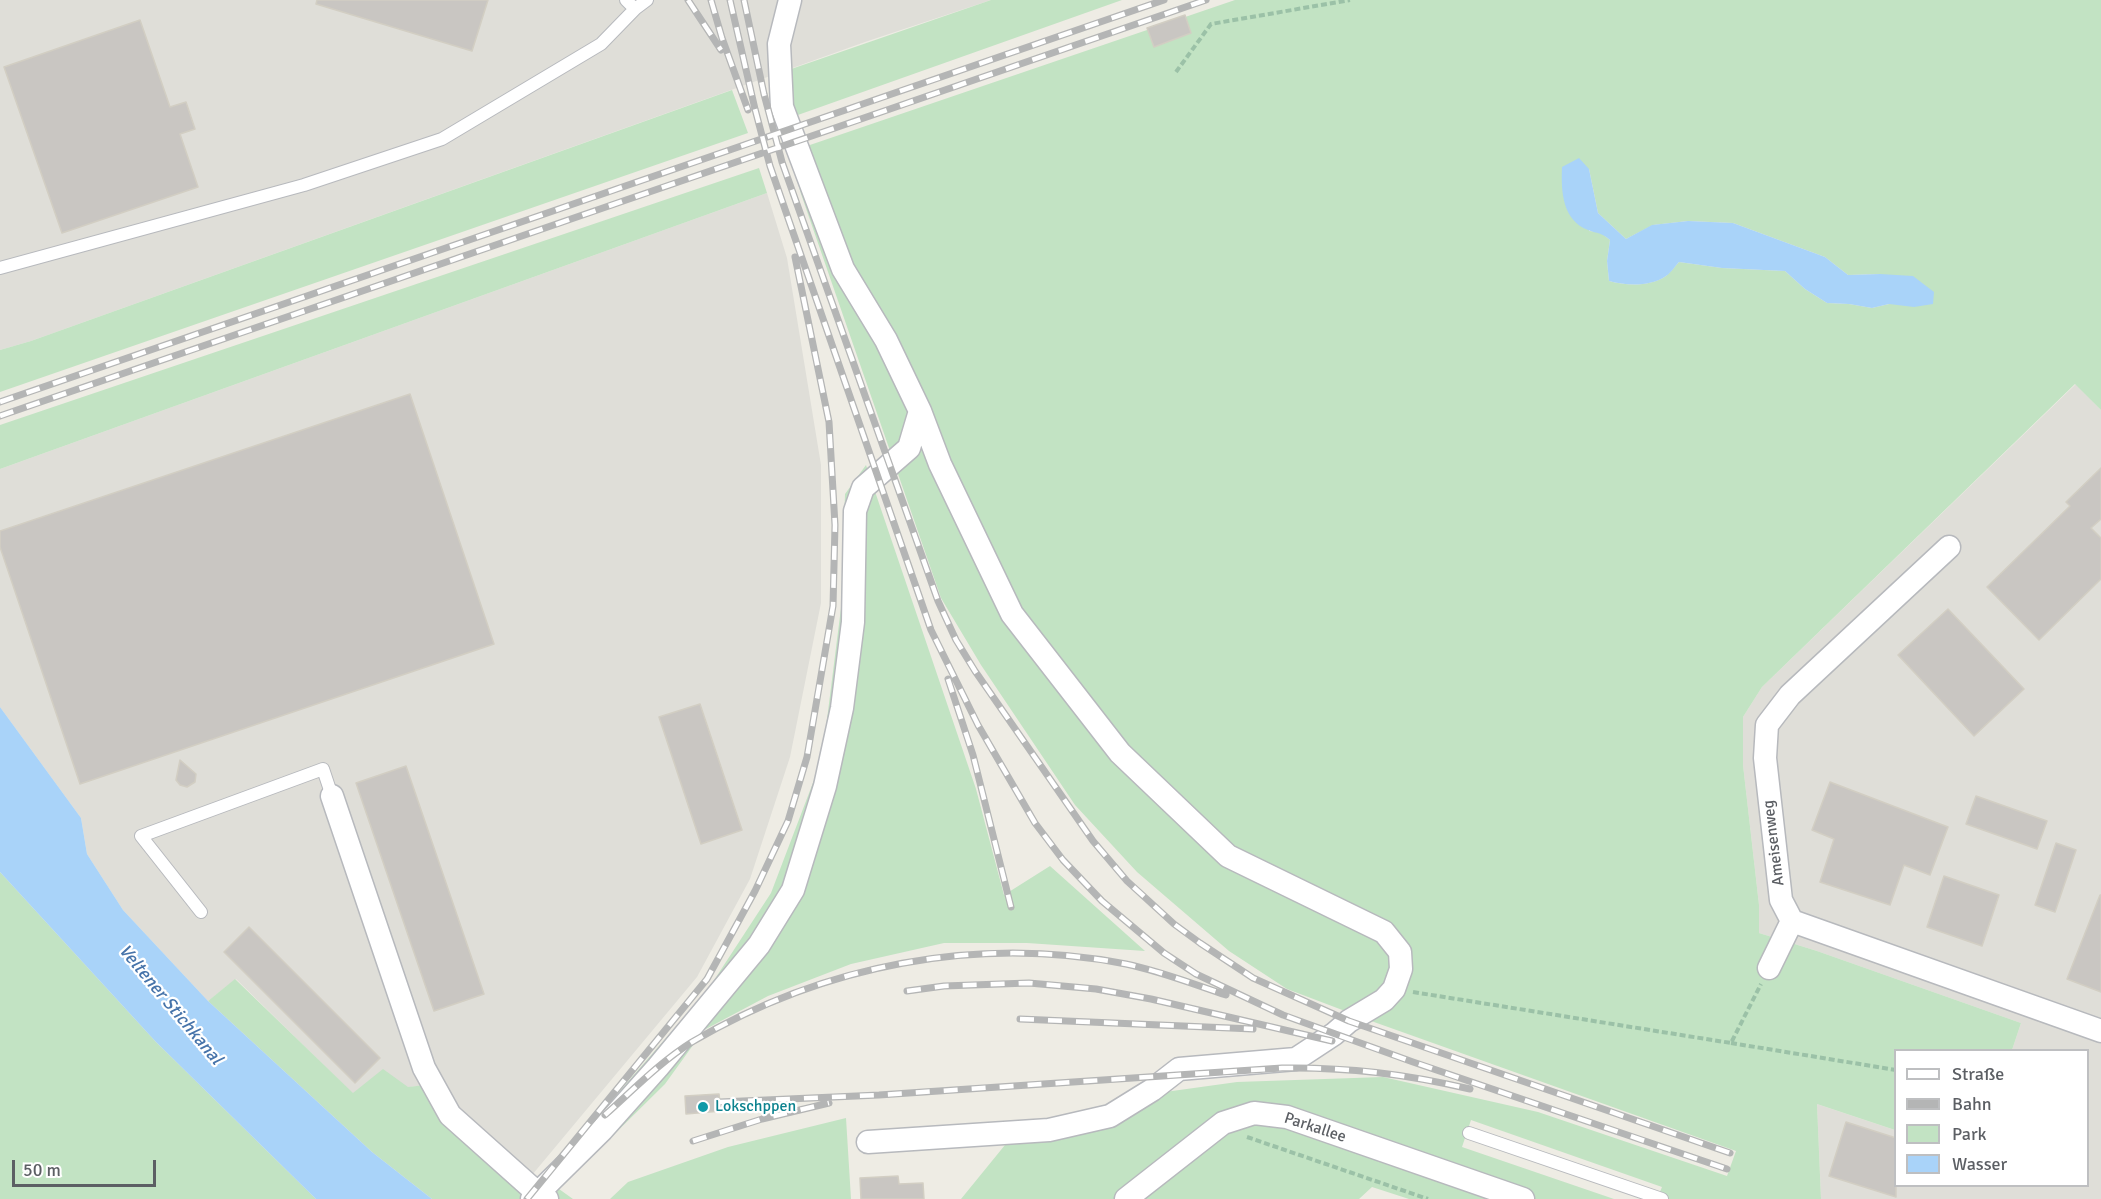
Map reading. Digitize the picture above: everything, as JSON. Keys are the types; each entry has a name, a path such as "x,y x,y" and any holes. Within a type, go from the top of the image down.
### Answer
{"street":[{"path":"790,0 778,44 782,107 843,269 886,340 920,411 940,464 1012,614 1120,753 1228,856 1384,932 1400,952 1401,969 1394,989 1384,1000 1349,1021 1334,1034 1296,1059 1179,1069 1152,1090 1110,1116 1049,1130 868,1142"},
{"path":"332,796 424,1068 450,1115 539,1197 658,1067 759,945 794,890 825,786 842,708 853,622 855,512 863,488 909,448 920,411"},
{"name":"Ameisenweg","path":"1792,921 1781,900 1765,759 1767,724 1790,695 1949,547"},
{"path":"1769,968 1792,921 2101,1031"},
{"name":"Parkallee","path":"1126,1199 1223,1123 1254,1113 1287,1117 1523,1199"}],"lane":[{"path":"0,268 304,185 442,139 601,44 631,4 647,0"},
{"path":"201,912 141,837 323,769 332,796"},
{"path":"1469,1133 1662,1199"}],"path":[{"path":"1176,72 1211,24 1350,0"},
{"path":"1731,1043 1769,968"},
{"path":"1394,989 1894,1070"},
{"path":"1247,1137 1428,1199"}],"shaded area":[{"path":"0,0 991,0 865,42 31,341 0,350"},
{"path":"767,193 787,258 821,465 821,603 790,757 750,879 697,977 532,1175 462,1112 442,1083 353,1094 236,979 208,1001 123,910 87,854 81,818 0,707 0,469"},
{"path":"2076,384 2101,410 2101,1199 1821,1199 1817,1104 1894,1130 1894,1187 2089,1187 2089,1049 2012,1049 2021,1023 1817,951 1759,933 1759,905 1743,765 1743,717 1762,687"}],"green space":[{"path":"991,0 1122,0 795,116 807,146 1235,0 2101,0 2101,410 2075,384 1762,687 1743,717 1743,765 1759,905 1759,933 1817,951 2021,1023 2012,1049 1894,1049 1894,1130 1817,1104 1821,1199 1657,1199 1662,1187 1471,1120 1462,1147 1614,1199 1409,1199 1372,1187 1359,1199 961,1199 1005,1145 1101,1127 1165,1092 1237,1082 1383,1077 1538,1112 1727,1176 1736,1151 1287,989 1229,951 1137,872 1075,805 981,665 941,598 801,194 776,107 771,76","holes":["1589,169 1598,213 1626,239 1653,225 1688,221 1733,223 1825,257 1848,275 1880,274 1900,304 1872,308 1827,303 1805,289 1785,271 1722,268 1679,262 1666,276 1645,284 1630,285 1609,281 1607,261 1610,240 1600,232 1589,231"]},
{"path":"732,90 748,133 0,392 0,350 31,341"},
{"path":"759,168 767,193 0,469 0,425"},
{"path":"866,465 976,789 1004,895 1050,866 1145,951 1027,943 944,943 851,964 768,996 704,1030 665,1084 559,1189 573,1199 432,1199 372,1152 208,1001 235,979 353,1093 383,1069 408,1087 442,1083 462,1112 532,1175 543,1179 707,991 771,893 822,759 841,608 845,494"},
{"path":"0,872 156,1042 316,1199 0,1199"},
{"path":"846,1118 851,1199 610,1199 628,1182 728,1147"}],"water":[{"path":"1579,158 1589,169 1598,213 1626,239 1652,225 1688,221 1733,223 1825,257 1848,275 1913,276 1934,292 1933,304 1914,307 1889,304 1872,308 1827,303 1805,289 1785,271 1722,268 1679,262 1668,275 1646,284 1631,285 1609,281 1607,261 1610,240 1602,234 1579,225 1568,212 1565,204 1562,167"},
{"name":"Veltener Stichkanal","path":"0,707 81,818 87,854 123,910 208,1001 372,1152 432,1199 316,1199 156,1042 0,872"}],"building":[{"path":"317,0 488,0 472,51 316,4"},
{"path":"1185,15 1191,33 1154,47 1147,28"},
{"path":"140,20 170,107 186,102 195,129 180,134 198,187 62,233 4,67"},
{"path":"410,394 494,644 80,784 0,547 0,531"},
{"path":"2101,468 2101,519 2091,528 2101,538 2101,579 2039,640 1987,587 2070,506 2066,502"},
{"path":"1948,609 2024,689 1974,736 1898,655"},
{"path":"700,704 742,830 701,844 659,717"},
{"path":"180,760 196,774 195,782 187,787 180,785 176,780"},
{"path":"406,766 484,994 434,1011 356,783"},
{"path":"1830,782 1948,827 1930,875 1904,865 1890,905 1820,882 1834,839 1812,830"},
{"path":"1976,796 2047,821 2037,849 1966,824"},
{"path":"2056,843 2076,850 2055,912 2035,905"},
{"path":"1944,876 1999,895 1982,946 1927,927"},
{"path":"2101,895 2101,992 2067,979"},
{"path":"249,927 380,1058 355,1083 224,952"},
{"name":"Lokschppen","path":"719,1094 721,1111 686,1114 685,1096"},
{"path":"1846,1122 1894,1137 1896,1197 1829,1176"},
{"path":"898,1176 899,1184 923,1183 924,1199 861,1199 860,1178"}],"railway":[{"path":"688,0 721,50"},
{"path":"711,0 748,110"},
{"path":"730,0 770,166 931,630 978,725 1035,823 1063,860 1102,901 1164,953 1196,974 1283,1015 1413,1062 1727,1169"},
{"path":"744,0 764,94 782,162 938,601 956,640 975,671 1093,841 1127,881 1174,924 1253,978 1349,1021 1730,1153"},
{"path":"0,402 1164,0"},
{"path":"0,416 1206,0"},
{"path":"527,1199 707,979 755,891 788,821 807,757 833,606 835,525 829,422 795,257"},
{"path":"948,679 973,755 1011,907"},
{"path":"605,1115 669,1058 692,1042 742,1015 794,993 848,976 902,963 958,956 1014,953 1070,956 1139,967 1226,995"},
{"path":"907,991 944,986 1029,983 1096,989 1151,999 1332,1041"},
{"path":"1020,1019 1253,1029"},
{"path":"720,1102 879,1095 1282,1068 1376,1072 1470,1089"},
{"path":"693,1141 762,1119 829,1103"}],"place":[{"name":"Lokschppen","path":"703,1107"}]}
